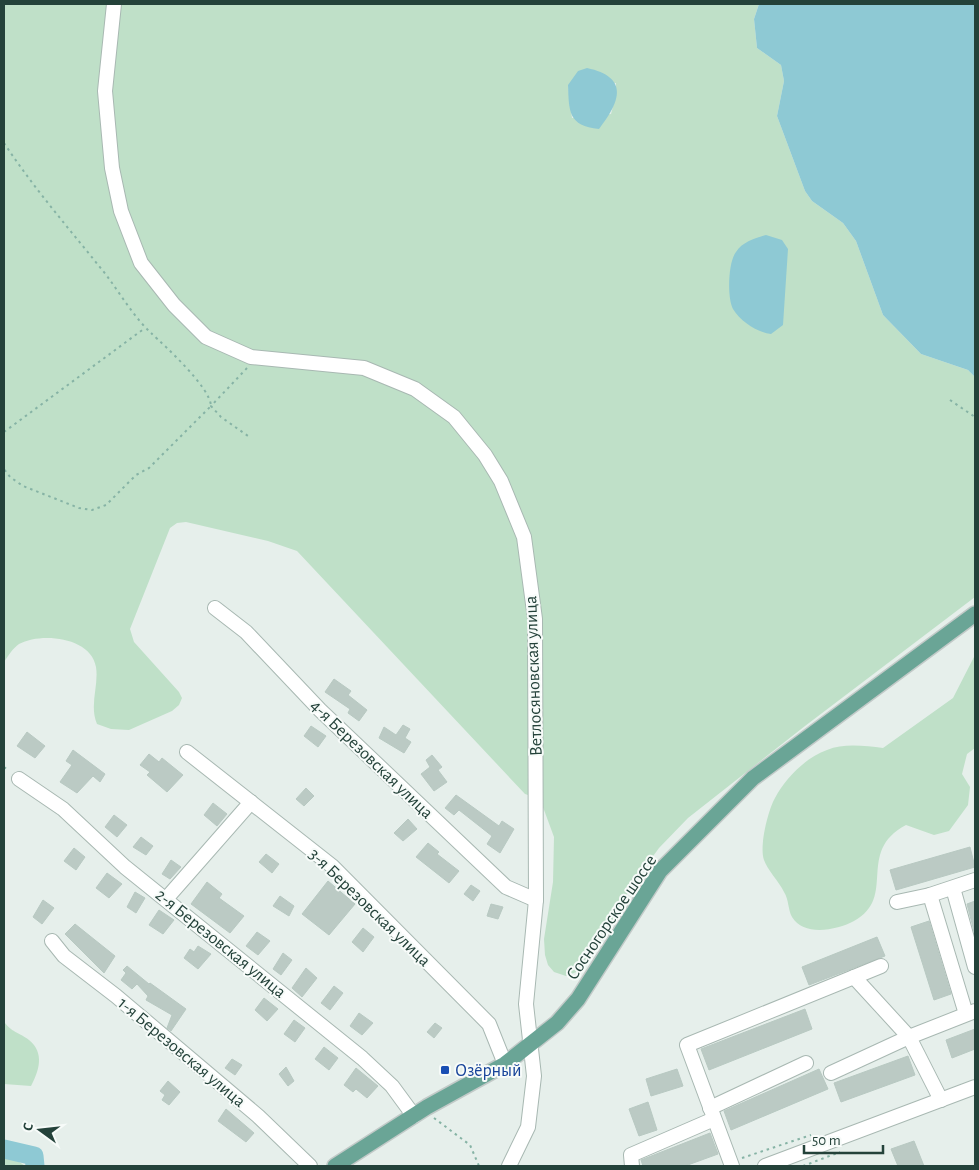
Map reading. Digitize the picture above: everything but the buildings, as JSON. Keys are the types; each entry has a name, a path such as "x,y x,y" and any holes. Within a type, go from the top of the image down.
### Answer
{"main road":[{"name":"Сосногорское шоссе","path":"334,1166 427,1107 505,1064 557,1023 578,1000 660,871 753,778 975,614"}],"street":[{"name":"Ветлосяновская улица","path":"114,4 105,91 112,168 121,211 141,263 174,305 206,337 256,357 364,368 415,389 454,417 485,455 501,481 524,537 535,619 536,900 526,1004 534,1076 528,1127 509,1166"},
{"name":"4-я Березовская улица","path":"215,608 246,632 320,710 506,887 536,900"},
{"name":"3-я Березовская улица","path":"187,752 332,866 489,1024 505,1064"},
{"name":"2-я Березовская улица","path":"19,779 63,809 125,867 362,1058 392,1086 414,1116"},
{"path":"166,899 250,802"},
{"path":"897,902 930,896 975,880"},
{"path":"953,888 975,967"},
{"path":"831,1073 909,1037 971,1013 930,896"},
{"name":"1-я Березовская улица","path":"52,941 64,956 116,996 258,1116 310,1166"},
{"path":"728,1165 688,1045 881,966"},
{"path":"854,977 909,1037 941,1100"},
{"path":"632,1166 631,1155 806,1063"},
{"path":"765,1166 975,1087"}],"path":[{"path":"4,143 24,174 146,328 180,360 205,391 211,400 211,406 221,417 248,436"},
{"path":"4,432 146,328"},
{"path":"4,469 10,477 23,486 79,508 92,510 106,505 136,476 149,468 236,382 256,357"},
{"path":"950,400 975,418"},
{"path":"427,1107 434,1119 470,1145 479,1166"}],"green space":[{"path":"4,4 759,4 754,19 757,48 781,65 784,81 777,116 805,191 812,201 843,223 856,241 883,315 921,354 968,370 975,377 975,597 805,726 688,818 659,848 632,885 592,958 579,971 566,976 554,972 548,965 545,955 544,939 553,882 554,837 540,799 525,794 297,551 268,541 186,522 177,523 170,528 130,629 134,642 179,692 182,698 179,705 172,711 129,730 111,729 97,724 94,710 96,667 92,657 85,649 75,643 52,638 28,640 19,644 4,662","holes":["616,83 616,95 611,114 572,118 568,85"]},
{"path":"975,655 975,748 967,754 962,774 970,787 968,805 949,831 934,835 906,825 891,836 883,848 879,861 874,900 867,911 854,921 839,927 821,930 804,927 797,923 792,917 786,895 766,864 763,854 763,838 767,819 779,791 790,776 819,753 847,746 883,748 953,698"},
{"path":"4,1022 11,1029 29,1040 37,1051 39,1056 38,1068 31,1086 4,1084"},
{"path":"4,1151 25,1166 4,1166"}],"water":[{"path":"759,4 975,4 975,377 968,370 921,354 883,315 856,241 843,223 812,201 805,191 777,116 784,81 781,65 757,48 754,19"},
{"path":"587,68 610,77 617,91 612,109 599,129 581,125 572,116 570,110 568,85 578,71"},
{"path":"766,235 782,240 788,249 783,325 771,334 755,329 740,318 731,304 729,289 731,264 736,252 745,243"}],"waterway":[{"path":"4,1149 34,1156 35,1166"}],"place":[{"name":"Озёрный","path":"445,1070"}]}
